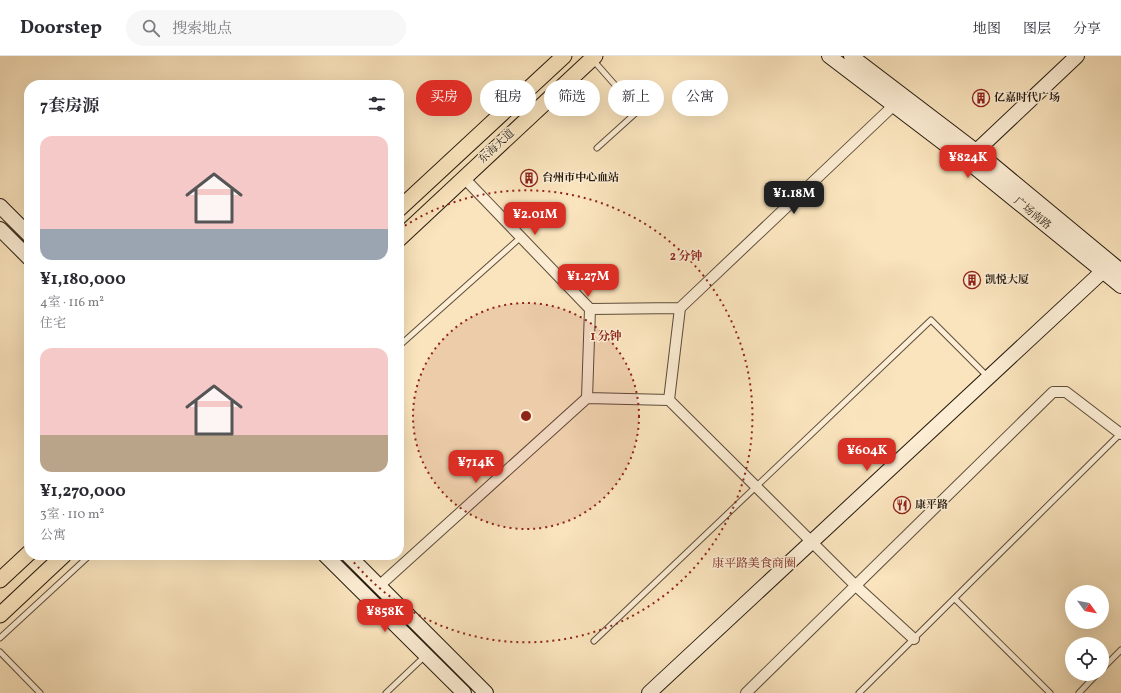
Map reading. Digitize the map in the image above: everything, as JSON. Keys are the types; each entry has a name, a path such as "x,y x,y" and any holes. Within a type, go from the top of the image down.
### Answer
{"main road":[{"name":"东海大道","path":"404,204 564,56"},
{"name":"广场南路","path":"828,56 893,106 971,156 1121,271"},
{"name":"广场南路","path":"851,56 971,156 1121,286"},
{"path":"971,156 1077,56"},
{"name":"东海大道","path":"404,234 594,57"},
{"path":"0,206 24,230"},
{"path":"0,229 24,253"},
{"path":"649,693 1103,271"},
{"path":"0,580 24,558"},
{"path":"0,615 59,560"},
{"path":"330,560 464,693"},
{"path":"353,560 486,693"}],"street":[{"path":"669,400 680,308 893,106"},
{"path":"464,178 590,309 587,398"},
{"path":"590,309 680,308"},
{"path":"746,693 1053,392 1066,392 1121,434"},
{"path":"379,586 587,398 669,400 856,586 914,639"}],"lane":[{"path":"594,57 638,111 597,148"},
{"path":"404,342 521,237"},
{"path":"594,641 931,320 988,377"},
{"path":"859,693 1121,434"},
{"path":"0,638 85,560"},
{"path":"955,599 1050,693"},
{"path":"1109,662 1121,650"},
{"path":"0,652 40,693"},
{"path":"386,693 426,655"},
{"path":"1079,693 1090,681"}],"place":[{"name":"亿嘉时代广场","path":"981,98"},
{"name":"台州市中心血站","path":"529,178"},
{"name":"凯悦大厦","path":"972,280"},
{"name":"康平路","path":"902,505"}],"district":[{"name":"康平路美食商圈","path":"754,564"}]}
